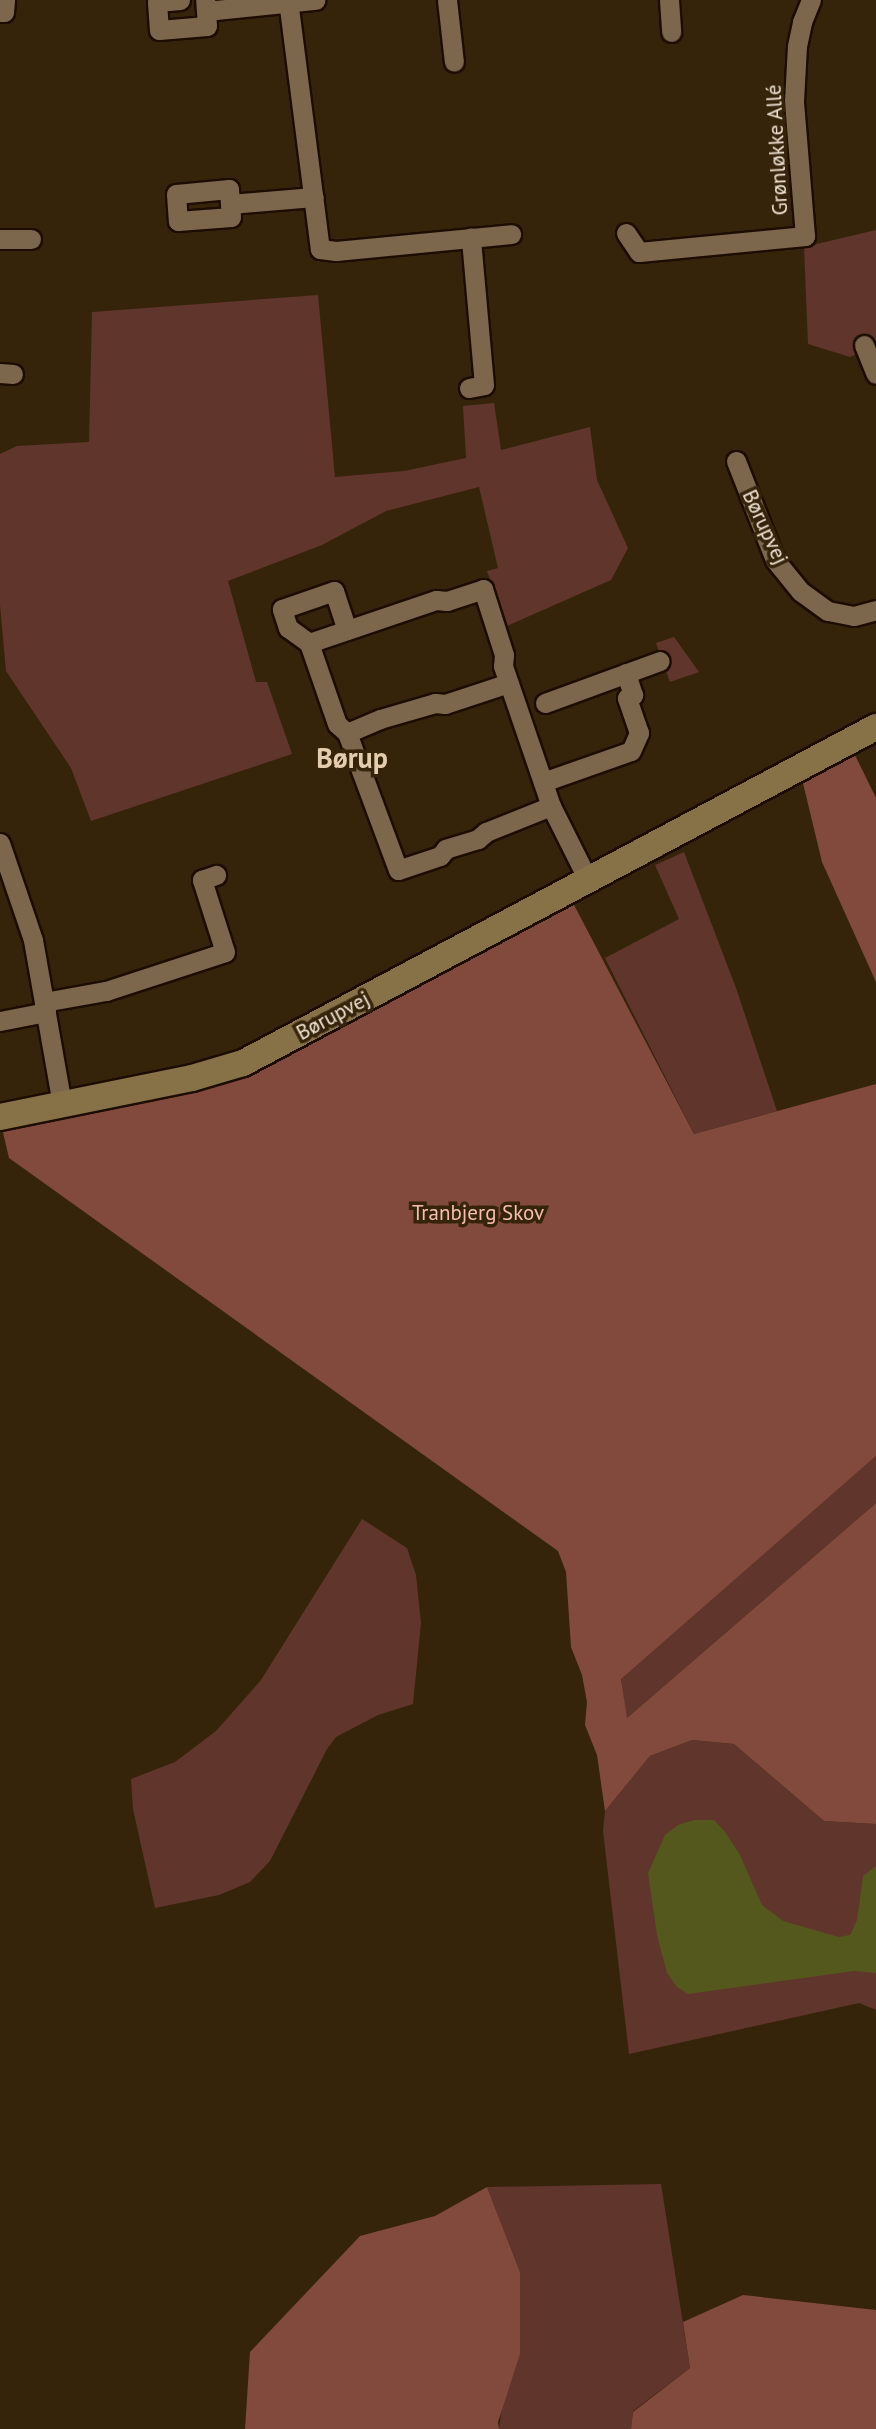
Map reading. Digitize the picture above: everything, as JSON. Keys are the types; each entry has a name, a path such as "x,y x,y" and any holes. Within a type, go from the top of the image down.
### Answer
{"street":[{"path":"0,12 4,12 5,0"},
{"path":"180,0 157,2 159,30 207,26 205,5 315,0"},
{"path":"447,0 454,62"},
{"path":"669,0 671,32"},
{"name":"Grønløkke Allé","path":"626,233 639,251 806,236 794,101 797,46 802,22 811,0"},
{"path":"289,1 320,249 337,251 511,234"},
{"path":"230,204 314,197"},
{"path":"469,388 484,384 471,238"},
{"path":"0,239 32,240"},
{"path":"864,345 876,374"},
{"name":"Børupvej","path":"736,461 775,560 800,591 828,611 853,616 876,610"},
{"path":"309,643 436,600 447,601 483,589 504,655 503,666 551,806 587,880"},
{"path":"347,629 334,591 282,609 288,628 309,643 337,724 347,733 398,870 440,856 446,849 478,839 486,832 551,806"},
{"path":"545,703 660,661"},
{"path":"543,782 631,751 639,733 627,698 634,695 626,673"},
{"path":"347,733 380,719 435,703 445,704 509,683"},
{"name":"Børupvej","path":"0,1117 192,1079 243,1063 876,727"},
{"path":"0,844 33,940 62,1105"},
{"path":"0,1021 106,991 225,952 202,880 216,875"}],"shaded area":[{"path":"876,230 876,346 850,357 808,344 804,247"},
{"path":"318,295 335,477 404,471 466,458 463,406 494,403 501,450 590,427 597,480 628,548 611,580 507,626 487,571 498,568 479,487 386,511 322,545 228,581 256,682 267,682 292,754 91,821 71,768 6,671 0,605 0,454 17,446 89,442 92,312"},
{"path":"674,637 699,672 670,682 656,643"},
{"path":"684,852 736,988 777,1111 694,1134 605,958 679,919 655,865"},
{"path":"876,1456 876,1503 626,1719 621,1678"},
{"path":"362,1519 407,1548 416,1575 421,1623 413,1704 378,1715 336,1737 327,1749 270,1861 250,1882 219,1895 155,1908 133,1809 131,1779 175,1762 216,1731 261,1680"},
{"path":"692,1740 734,1744 824,1821 876,1824 876,2010 859,2003 629,2054 603,1831 605,1811 650,1756"},
{"path":"694,1820 714,1820 725,1832 739,1853 762,1905 783,1921 839,1937 850,1935 857,1920 863,1876 876,1866 876,1973 854,1971 688,1994 677,1987 667,1973 657,1935 648,1873 665,1835 678,1825"},
{"path":"661,2184 690,2368 633,2411 631,2429 499,2429 520,2272 487,2187"}],"green space":[{"path":"853,751 876,798 876,982 822,862 802,779"},
{"name":"Tranbjerg Skov","path":"573,903 694,1134 876,1084 876,1456 621,1679 627,1718 876,1503 876,1824 824,1821 734,1744 692,1740 650,1756 605,1811 597,1755 585,1725 587,1702 582,1675 571,1647 566,1572 558,1551 9,1158 2,1128 202,1089 258,1071"},
{"path":"487,2187 520,2272 520,2354 498,2422 499,2429 245,2429 250,2352 360,2236 435,2216"},
{"path":"743,2295 876,2310 876,2429 631,2429 633,2412 690,2368 683,2322"}],"district":[{"name":"Børup","path":"352,758"}]}
